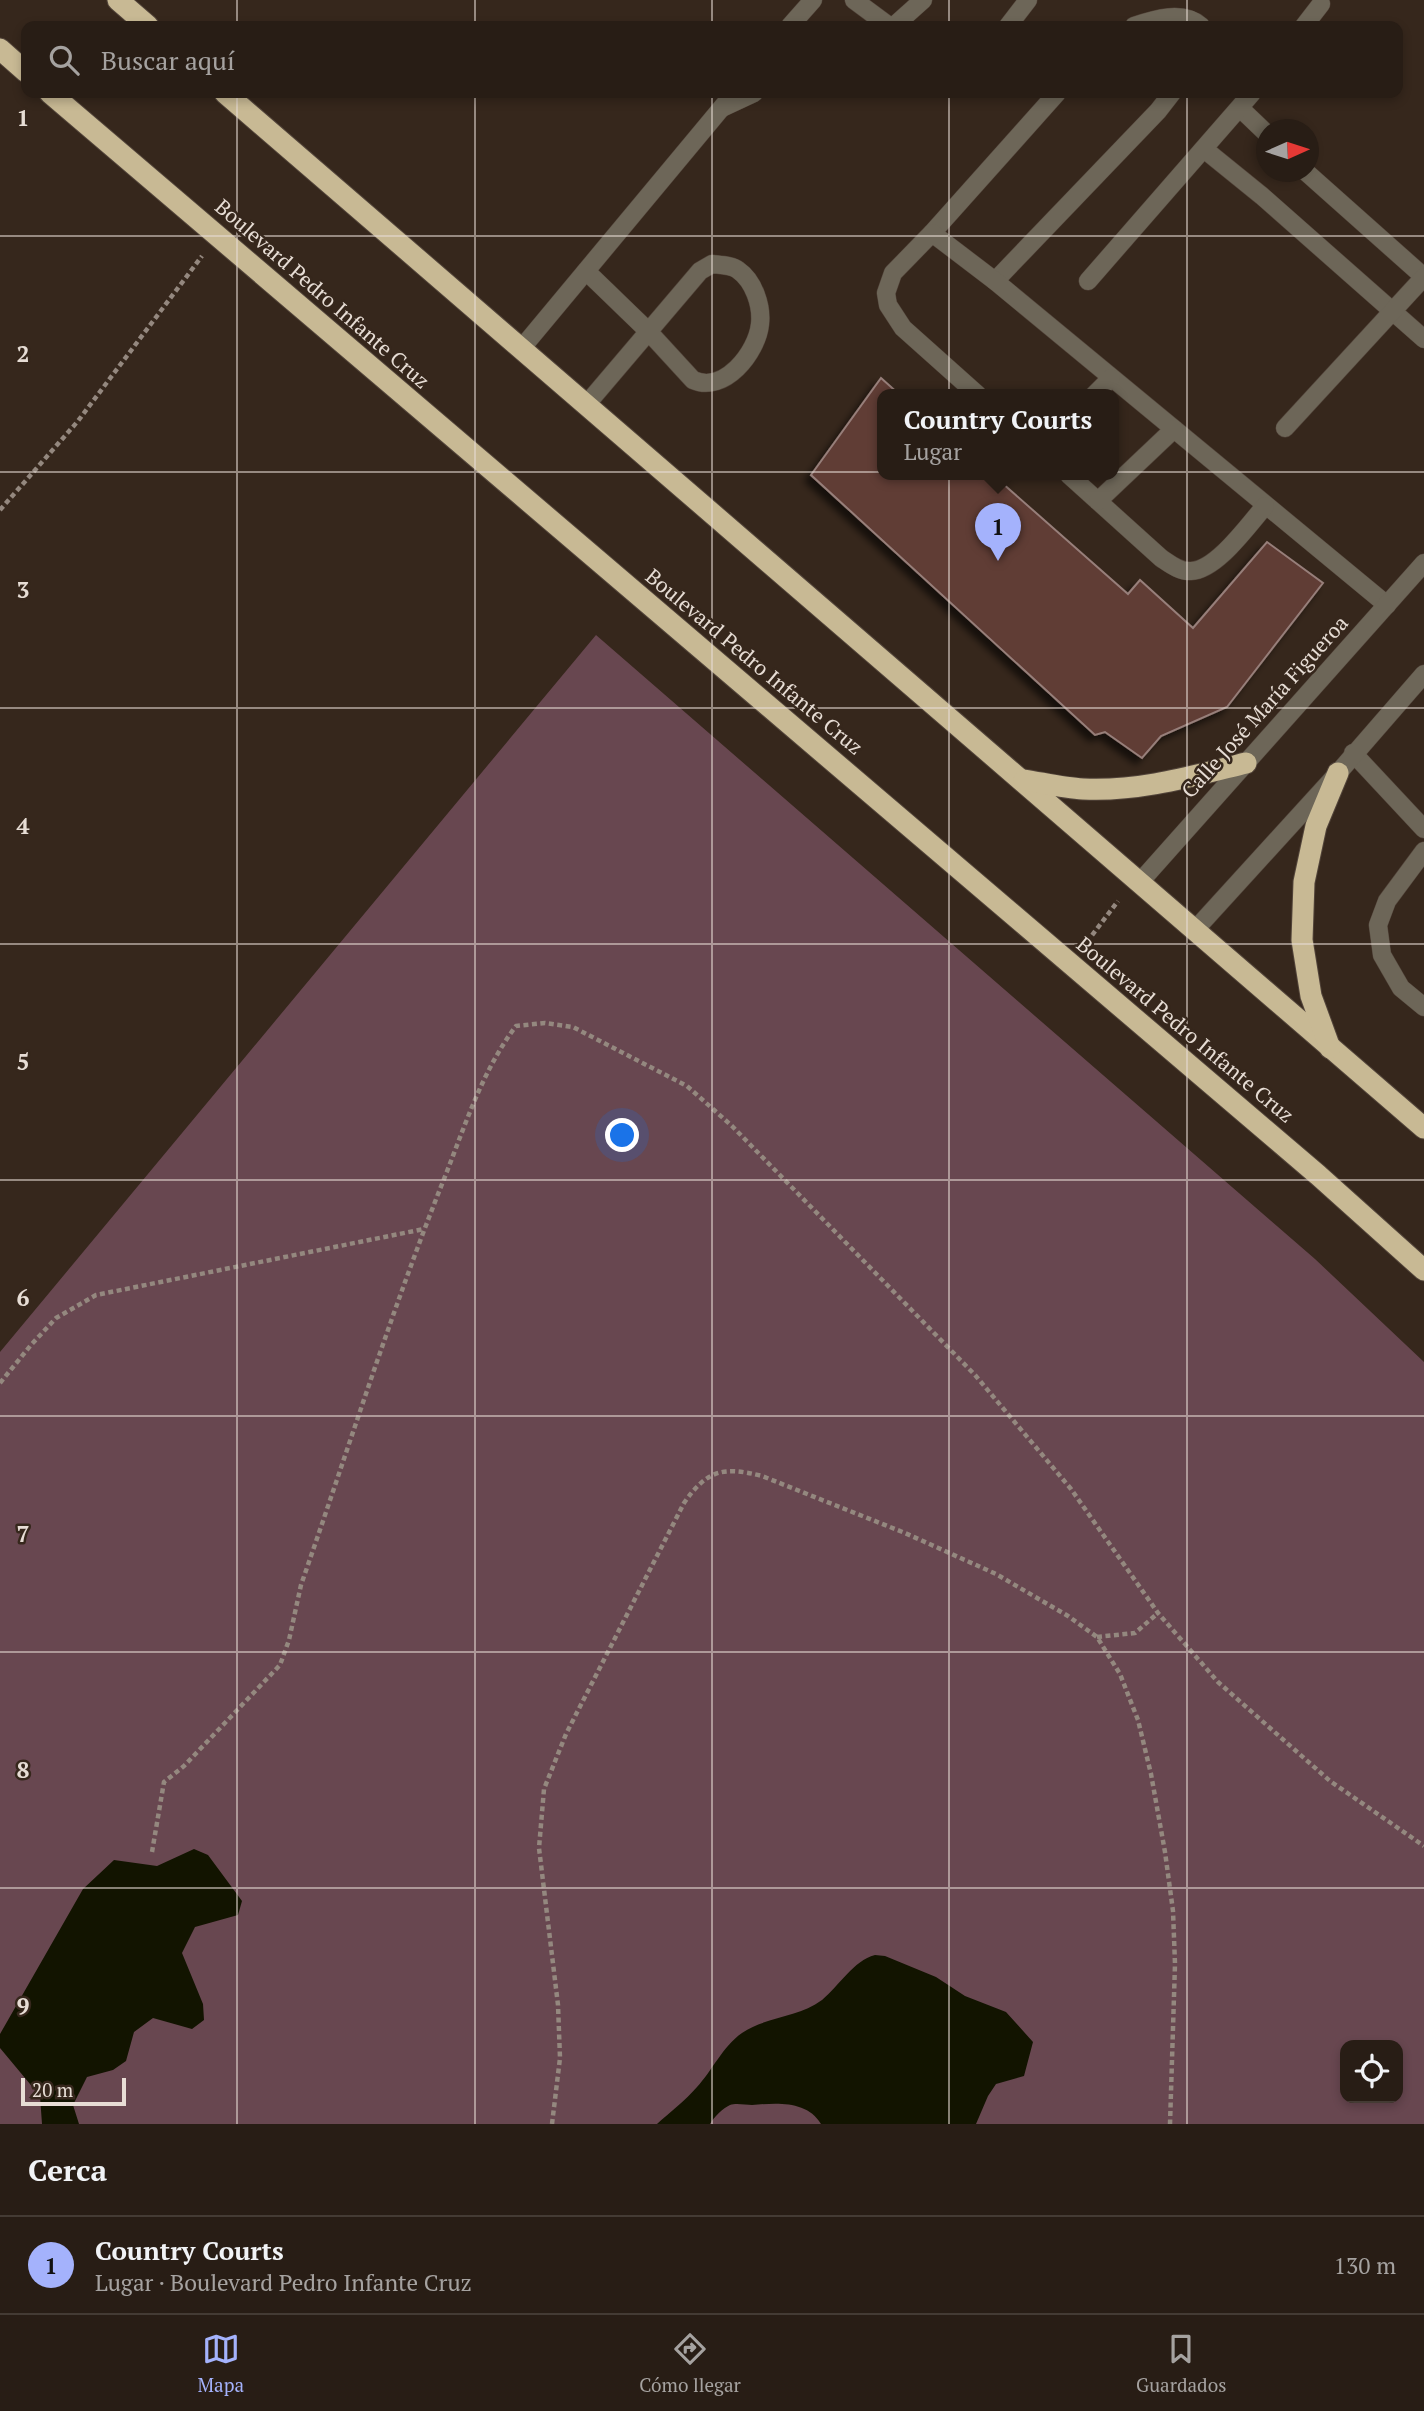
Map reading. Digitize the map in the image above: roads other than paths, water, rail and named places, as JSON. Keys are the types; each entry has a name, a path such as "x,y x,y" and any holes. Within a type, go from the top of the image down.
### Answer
{"highway":[{"path":"118,0 142,21"},
{"path":"0,50 21,68"},
{"name":"Boulevard Pedro Infante Cruz","path":"56,98 1318,1175 1424,1270"},
{"path":"231,98 1424,1128"},
{"path":"1023,780 1083,789 1123,787 1177,780 1246,763"},
{"path":"1330,1049 1311,996 1302,940 1304,882 1316,826 1338,773"}],"street":[{"path":"794,21 813,0"},
{"path":"854,0 884,21"},
{"path":"897,21 923,0"},
{"path":"1012,21 1028,0"},
{"path":"1308,21 1321,4"},
{"path":"1152,21 1184,17 1192,21"},
{"path":"521,349 730,98"},
{"path":"721,108 743,98"},
{"path":"971,389 903,328 888,305 886,293 892,273 932,233 1053,98"},
{"path":"995,281 1168,98"},
{"path":"1088,281 1248,98"},
{"path":"1240,108 1256,123"},
{"path":"1204,149 1262,196 1424,339"},
{"path":"1285,428 1424,277 1317,182"},
{"path":"932,233 995,281 1387,605"},
{"path":"586,271 648,331 693,380 712,384 733,373 743,360 760,326 756,292 738,269 712,264 700,271 648,331 586,405"},
{"path":"1100,389 1111,378"},
{"path":"1098,501 1174,429"},
{"path":"1075,480 1161,558 1175,568 1189,572 1202,569 1227,550 1265,506"},
{"name":"Calle José María Figueroa","path":"1138,880 1424,563"},
{"path":"1194,932 1424,674"},
{"path":"1353,754 1424,829"},
{"path":"1424,851 1387,901 1378,926 1382,955 1394,977 1401,988 1424,1007"}],"place":[{"name":"Country Courts","path":"998,561"}]}
